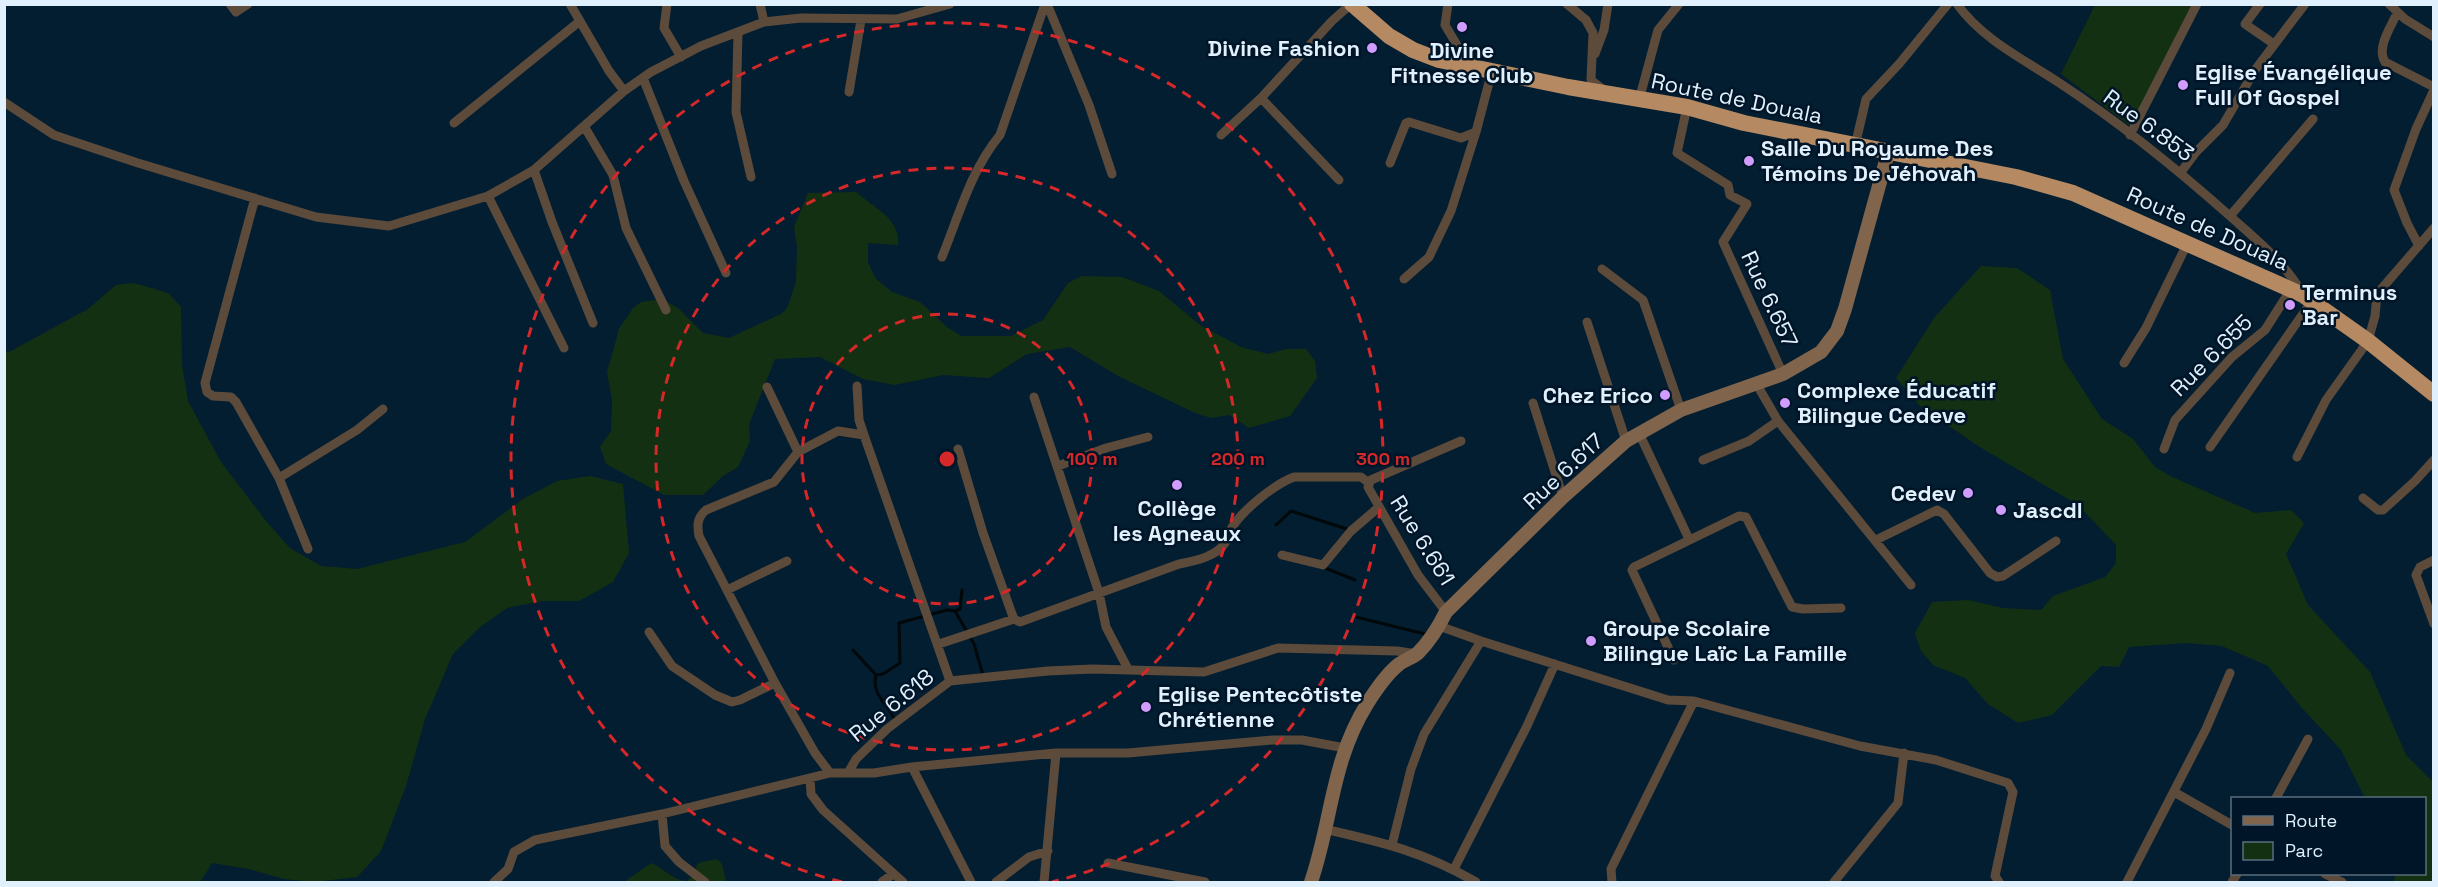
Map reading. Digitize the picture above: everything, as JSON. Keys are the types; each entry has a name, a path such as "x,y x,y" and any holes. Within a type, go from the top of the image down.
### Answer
{"highway":[{"name":"Route de Douala","path":"1351,4 1389,36 1413,50 1439,60 1639,100 1687,107 1744,123 2016,177 2073,193 2302,295 2368,341 2433,394"}],"street":[{"path":"230,4 236,12 248,4"},
{"path":"570,4 609,71 624,91"},
{"path":"667,4 664,28 681,57"},
{"path":"759,4 764,22"},
{"path":"1046,4 1089,105 1112,174"},
{"path":"942,257 977,169 987,150 1000,135 1046,4"},
{"path":"1221,135 1262,98 1332,21 1351,4"},
{"path":"1448,4 1445,25 1470,67"},
{"path":"1567,4 1586,20 1593,33 1591,80 1609,93"},
{"path":"1593,61 1604,30 1608,4"},
{"path":"1639,100 1658,30 1679,4"},
{"path":"2130,135 2197,4"},
{"path":"2260,4 2246,24 2274,44"},
{"path":"2181,172 2196,152 2223,125 2252,75 2305,4"},
{"path":"2389,4 2397,13 2433,36"},
{"path":"4,102 54,135 316,217 389,226 488,196 534,170 624,91 701,46 764,22 801,18 897,19 947,5"},
{"path":"1855,146 1866,99 1954,5"},
{"name":"Rue 6.853","path":"1954,5 1994,41 2060,84 2181,172 2280,262 2302,295"},
{"path":"2397,13 2381,49 2381,56 2385,62 2433,89 2394,190 2419,246"},
{"path":"849,92 861,20"},
{"path":"454,123 580,21"},
{"path":"738,33 736,112 751,177"},
{"path":"1404,279 1429,257 1451,210 1476,132 1492,71"},
{"path":"643,78 684,181 726,273"},
{"path":"1262,98 1339,180"},
{"name":"Rue 6.657","path":"1687,107 1677,153 1728,185 1730,195 1747,204 1723,242 1783,374"},
{"path":"2230,216 2313,119"},
{"path":"1390,163 1406,123 1461,138 1476,132"},
{"path":"584,126 613,175 626,228 666,309"},
{"name":"Rue 6.617","path":"1311,882 1336,775 1345,748 1368,702 1399,664 1417,654 1439,626 1446,612 1563,497 1626,441 1680,410 1783,374 1821,352 1837,331 1845,309 1888,153"},
{"path":"534,170 592,324"},
{"path":"488,196 564,348"},
{"path":"255,198 205,383 207,392 213,396 231,396 236,402 279,478 308,549"},
{"path":"2297,457 2326,400 2368,341 2375,316 2377,294 2433,228"},
{"path":"2124,363 2146,327 2187,244"},
{"path":"1602,269 1643,300 1680,410"},
{"path":"2210,447 2302,295"},
{"name":"Rue 6.655","path":"2164,449 2175,420 2232,357 2302,295"},
{"path":"1587,322 1626,441"},
{"path":"1756,383 1778,421 1911,585"},
{"path":"768,387 798,452"},
{"path":"857,387 859,420 950,681"},
{"path":"1034,397 1100,593 1107,627 1128,669"},
{"path":"1533,403 1563,497"},
{"path":"279,478 357,430 384,409"},
{"path":"1703,460 1749,441 1778,421"},
{"path":"830,773 815,753 775,683 699,536 697,526 700,515 706,510 774,482 798,452 838,431 864,435"},
{"path":"1639,433 1689,539"},
{"path":"1058,466 1106,448 1148,437"},
{"name":"Rue 6.661","path":"1446,612 1418,575 1368,487 1369,483 1461,441"},
{"path":"958,449 983,533 1014,619"},
{"path":"2363,498 2378,510 2383,510 2415,482 2433,460"},
{"path":"939,644 1014,619 1020,621 1179,564 1201,560 1225,544 1231,528 1241,516 1284,480 1294,477 1361,477 1369,483"},
{"path":"1282,555 1323,565 1351,531 1378,507"},
{"path":"1876,540 1937,510 1944,514 1990,573 1997,577 2003,576 2056,541"},
{"path":"1674,660 1632,570 1689,539 1739,516 1746,517 1792,607 1841,608"},
{"path":"2433,560 2420,567 2416,574 2433,624"},
{"path":"727,590 787,561"},
{"path":"1439,626 1668,700 1694,701 1860,746 1936,760 2002,781 2011,786 2013,792 1995,876 1999,882"},
{"path":"649,632 672,666 715,695 732,702 775,683"},
{"path":"1392,845 1416,752 1430,724 1481,641"},
{"name":"Rue 6.618","path":"494,882 508,869 514,852 535,840 662,814 830,773 848,773 856,759 887,729 950,681 1048,671 1128,669 1204,672 1278,648 1397,651 1417,654"},
{"path":"1454,869 1527,726 1555,664"},
{"path":"2127,882 2206,729 2230,673"},
{"path":"1612,882 1611,870 1694,701"},
{"path":"848,773 1056,753 1128,753 1273,740 1302,740 1345,748"},
{"path":"2277,797 2308,740"},
{"path":"1044,882 1056,753"},
{"path":"1839,880 1898,803 1904,753"},
{"path":"912,766 971,882"},
{"path":"810,778 811,794 823,810 903,882"},
{"path":"2174,792 2231,824"},
{"path":"662,814 665,846 679,862 705,882"},
{"path":"1324,829 1392,845 1454,869 1476,882"},
{"path":"996,882 1029,857 1048,851"},
{"path":"1108,863 1205,882"},
{"path":"882,882 893,874"}],"green space":[{"path":"2095,5 2193,5 2130,126 2061,74"},
{"path":"856,192 891,221 898,236 898,245 868,243 868,263 876,279 892,292 920,302 947,327 961,336 1011,336 1043,320 1068,283 1082,276 1122,277 1159,291 1200,325 1241,347 1268,354 1286,349 1306,349 1315,361 1317,378 1290,416 1249,428 1229,415 1211,418 1193,412 1118,376 1070,347 1027,354 989,378 943,375 895,385 863,379 820,357 775,359 749,424 750,441 738,467 723,476 703,495 664,495 606,464 600,447 611,431 612,401 607,372 619,329 633,308 641,302 662,299 678,308 703,333 729,338 781,314 787,308 796,282 797,246 794,227 808,193"},
{"path":"1981,266 2017,268 2050,290 2063,359 2102,419 2133,439 2155,467 2170,476 2255,513 2291,510 2304,523 2286,554 2308,605 2370,672 2406,755 2433,782 2433,882 2393,882 2396,875 2426,875 2426,797 2364,797 2341,750 2301,707 2268,666 2222,646 2187,643 2129,647 2119,667 2101,666 2052,715 2018,723 1988,704 1965,678 1933,665 1921,651 1915,633 1932,602 1968,600 2003,608 2041,610 2053,596 2105,577 2116,563 2116,545 2078,505 1978,446 1919,405 1896,378 1934,318"},
{"path":"134,283 168,293 181,307 182,365 188,401 221,462 266,521 290,548 321,566 357,569 465,542 523,499 557,481 590,476 623,484 629,553 613,582 579,601 542,601 507,608 479,628 453,654 425,719 406,786 381,851 357,877 314,882 284,879 249,869 212,863 200,882 5,882 5,351 9,352 88,309 116,285"},
{"path":"717,859 722,864 726,882 624,882 651,863 677,879 687,881 698,863"}],"waterway":[{"path":"1276,525 1291,511 1347,529"},
{"path":"1325,568 1355,580"},
{"path":"876,675 883,674 900,663 899,623 947,610 960,609 962,590"},
{"path":"955,611 974,644 983,675"},
{"path":"1356,617 1425,634"},
{"path":"853,650 876,675"},
{"path":"876,675 875,683 878,694 895,721"}],"place":[{"name":"Divine Fitnesse Club","path":"1462,27"},
{"name":"Divine Fashion","path":"1372,48"},
{"name":"Eglise Évangélique Full Of Gospel","path":"2183,85"},
{"name":"Salle Du Royaume Des Témoins De Jéhovah","path":"1749,161"},
{"name":"Terminus Bar","path":"2290,305"},
{"name":"Chez Erico","path":"1665,395"},
{"name":"Complexe Éducatif Bilingue Cedeve","path":"1785,403"},
{"name":"Collège les Agneaux","path":"1177,485"},
{"name":"Cedev","path":"1968,493"},
{"name":"Jascdl","path":"2001,510"},
{"name":"Groupe Scolaire Bilingue Laïc La Famille","path":"1591,641"},
{"name":"Eglise Pentecôtiste Chrétienne","path":"1146,707"}]}
